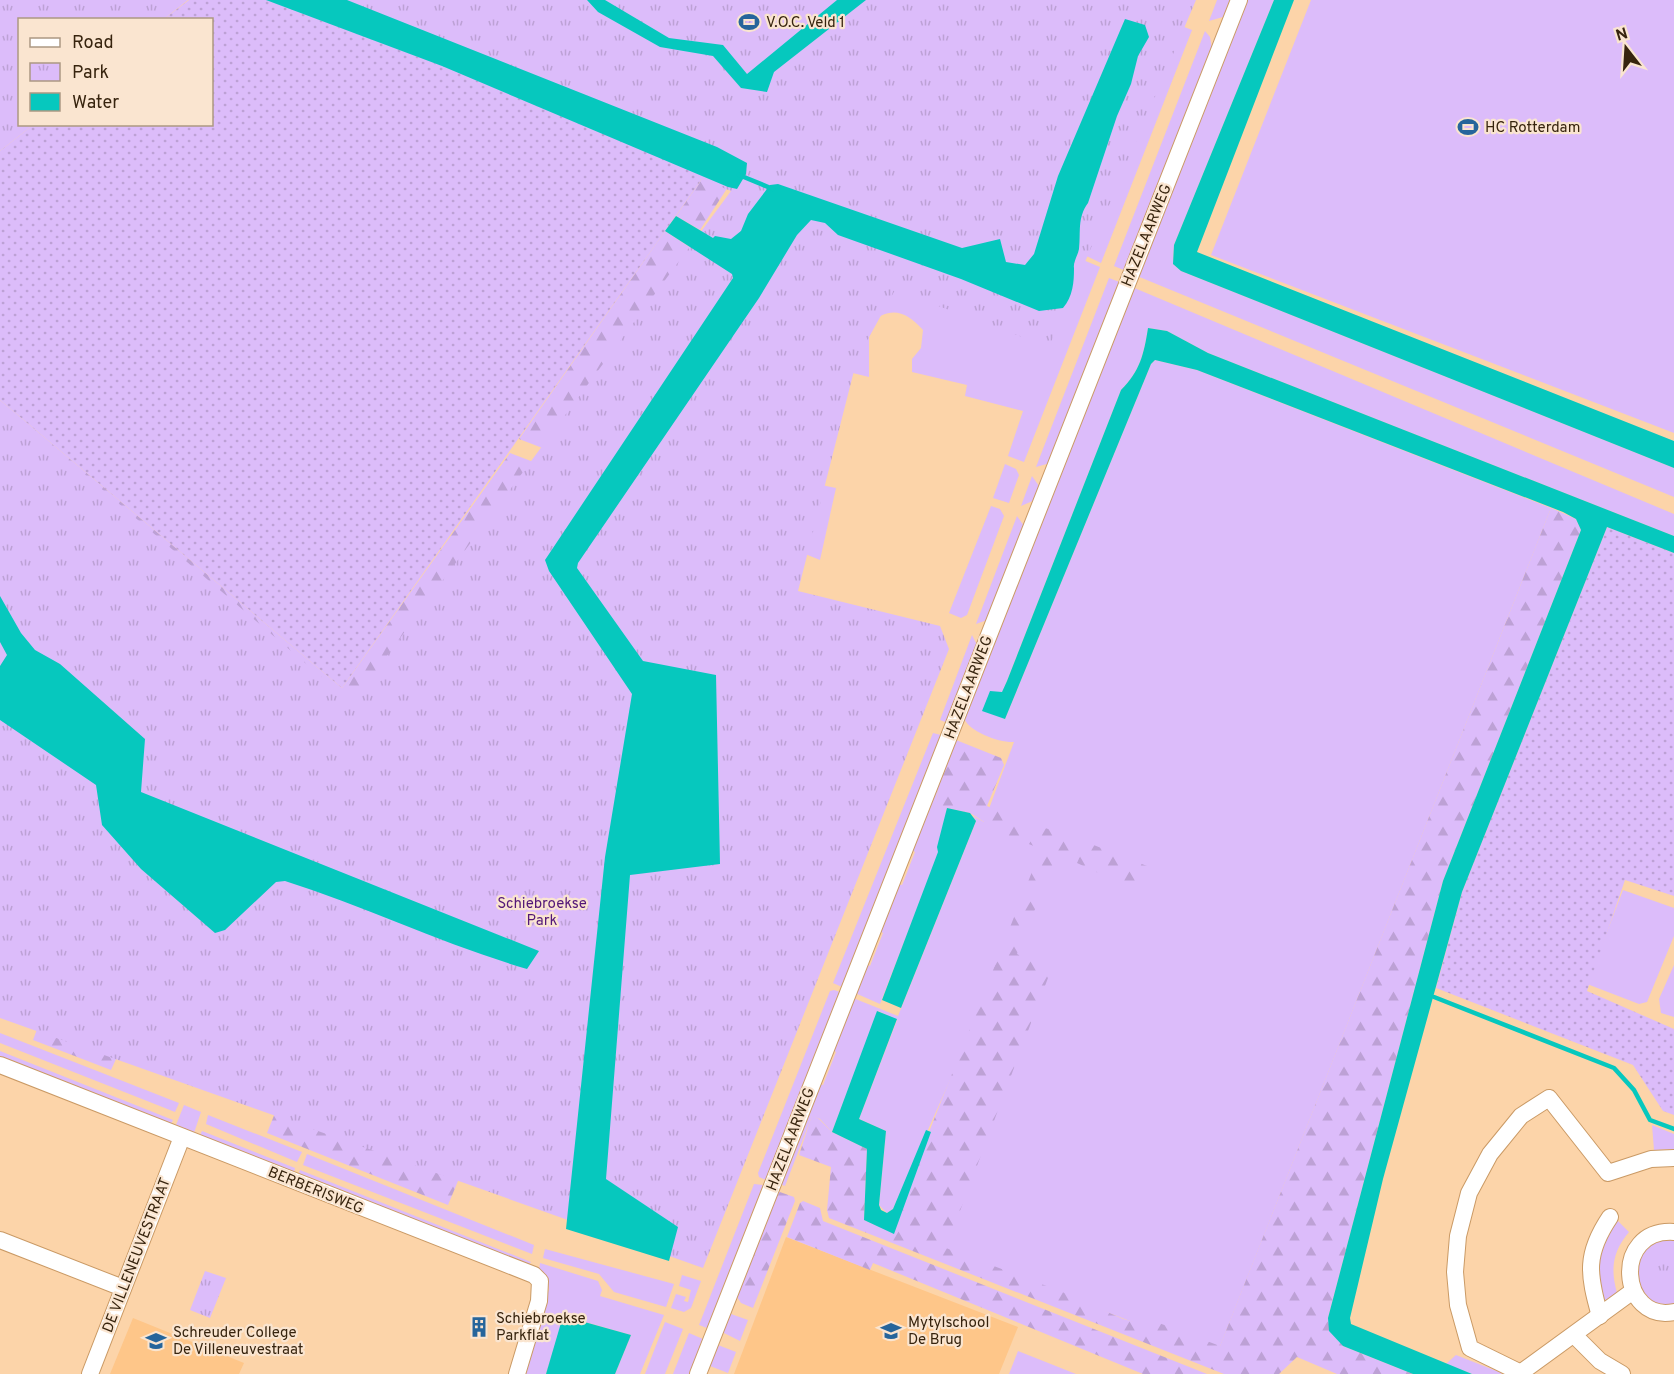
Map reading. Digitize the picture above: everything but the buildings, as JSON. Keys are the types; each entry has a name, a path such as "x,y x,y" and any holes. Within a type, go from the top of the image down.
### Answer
{"street":[{"name":"HAZELAARWEG","path":"698,1374 1239,0"},
{"name":"BERBERISWEG","path":"0,1065 534,1275 540,1281 539,1301 517,1374"},
{"path":"1633,1291 1519,1373 1470,1348 1458,1305 1455,1272 1458,1236 1469,1193 1490,1154 1521,1116 1550,1098 1608,1173 1651,1159 1674,1158"},
{"name":"DE VILLENEUVESTRAAT","path":"90,1374 182,1137"},
{"path":"1600,1316 1590,1281 1590,1259 1599,1234 1610,1217"},
{"path":"1674,1232 1658,1233 1638,1247 1629,1268 1633,1291 1642,1303 1655,1311 1674,1312"},
{"path":"0,1240 123,1288"},
{"path":"1574,1335 1600,1361 1622,1374"}],"shaded area":[{"path":"786,1237 1018,1327 999,1374 734,1374"},
{"name":"Schreuder College De Villeneuvestraat","path":"133,1318 244,1363 239,1374 110,1374"}],"green space":[{"path":"0,0 188,0 165,18 18,18 18,126 32,126 0,151"},
{"path":"189,0 266,0 442,66 704,176 342,688 0,400 0,151 32,126 213,126 213,18 165,18"},
{"name":"Schiebroekse Park","path":"248,0 1196,0 1049,347 895,290 857,359 798,591 940,626 949,649 703,1268 0,1018 0,402 352,703 731,191"},
{"path":"1217,0 1232,0 1223,17 1209,21"},
{"path":"1243,0 1274,0 1174,245 1173,264 1181,271 1674,468 1674,497 1137,276"},
{"name":"HC Rotterdam","path":"1311,0 1674,0 1674,433 1211,255"},
{"path":"1151,14 1192,30 1101,263 1078,252"},
{"path":"1205,31 1210,37 1212,49 1126,271 1114,266"},
{"path":"704,176 728,187 700,230 676,216"},
{"path":"665,231 702,255 566,457 519,439"},
{"path":"1076,257 1100,267 1024,462 1008,456 1023,411 965,396 967,385 912,372 912,359 921,348 923,330 910,318 891,313 869,324 869,377 820,365 792,479 836,488 820,560 687,506 759,298"},
{"path":"1109,278 1122,283 1050,463 1036,467"},
{"path":"1132,287 1674,514 1674,536 1208,353 1167,331 1148,328 1140,362 1133,376 1121,390 994,714 1005,719 1151,364 1155,360 1197,370 1551,508 1217,1354 901,1234 954,1071 893,1209 887,1213 879,1205 886,1131 859,1119 897,1020 878,1011 832,1132 820,1119 812,1116 785,1186 780,1184 819,1084 823,1085 836,1052 833,1050 853,998 898,1016 976,821 973,816 984,822 1014,742 986,736 972,728 964,718"},
{"path":"0,400 342,688 510,453 557,471 390,742 0,446"},
{"path":"1005,464 1016,469 1019,475 1009,503 993,498"},
{"path":"1032,476 1039,486 1035,500 1021,506"},
{"path":"991,506 1000,509 1004,516 967,615 961,618 949,613"},
{"path":"1551,508 1576,519 1581,530 1443,881 1328,1318 1343,1346 1413,1374 1337,1374 1297,1357 1279,1374 1224,1374 829,1218 827,1210 831,1167 799,1155 812,1115 832,1132 867,1149 864,1220 894,1233 929,1132 1041,849 1007,835 1015,818 1081,840 1073,862 1056,857 1017,954 1051,970 946,1248 1060,1291 1123,1319 1147,1325 1159,1323 1220,1346"},
{"path":"1017,516 1024,526 987,620 976,624"},
{"path":"1607,527 1674,553 1674,896 1625,880 1587,991 1674,1029 1674,1115 1663,1111 1633,1065 1436,988 1462,892"},
{"path":"972,635 977,645 948,723 940,720"},
{"path":"933,733 941,735 842,987 833,983"},
{"path":"956,740 1001,758 1004,765 987,806 1009,816 1003,834 970,813 947,808 938,803 937,785"},
{"path":"937,785 938,802 947,808 939,852 880,1004 855,993 866,964 870,966 883,933 880,931 898,884 902,885 915,852 912,850"},
{"path":"1086,842 1147,866 1137,891 1077,863"},
{"path":"1623,890 1674,908 1674,936 1647,1002 1639,1004 1587,984"},
{"path":"1674,965 1674,1017 1661,1013 1659,999"},
{"path":"830,991 840,992 766,1180 759,1177 758,1173"},
{"path":"45,1008 117,1057 111,1070 33,1040"},
{"path":"0,1033 179,1103 175,1112 0,1043"},
{"path":"0,1051 173,1120 171,1124 0,1056"},
{"path":"295,1063 478,1133 448,1205 267,1133"},
{"path":"184,1105 201,1112 194,1133 176,1125"},
{"path":"208,1115 302,1152 297,1162 206,1124"},
{"path":"1652,1125 1674,1134 1674,1149 1654,1150"},
{"path":"202,1131 295,1168 294,1172 200,1135"},
{"path":"307,1154 534,1245 532,1254 303,1165"},
{"path":"300,1170 531,1262 529,1265 299,1173"},
{"path":"754,1184 763,1185 707,1328 699,1325"},
{"path":"777,1191 794,1197 795,1201 753,1308 741,1303 737,1297"},
{"path":"803,1201 820,1208 823,1221 1207,1374 1143,1374 873,1263 870,1270 787,1237 800,1203"},
{"path":"1617,1220 1629,1232 1619,1246 1614,1260 1617,1293 1602,1302 1596,1285 1600,1243"},
{"path":"1674,1238 1674,1305 1654,1303 1638,1286 1636,1263 1650,1244"},
{"path":"1668,1248 1674,1250 1674,1289 1670,1290 1654,1283 1650,1257"},
{"path":"545,1249 674,1284 666,1307 614,1292 599,1274 543,1258"},
{"path":"540,1263 598,1281 602,1290 600,1296 664,1315 640,1374 615,1374 631,1335 564,1316 546,1374 523,1374 549,1289 547,1279 539,1271"},
{"path":"205,1271 226,1278 210,1318 190,1310"},
{"path":"682,1275 701,1281 691,1308 684,1312 671,1308 676,1294 686,1297 684,1301 688,1302 691,1290 679,1286"},
{"path":"731,1314 748,1320 740,1341 722,1332"},
{"path":"665,1322 683,1329 665,1374 645,1374"},
{"path":"689,1333 703,1339 689,1374 673,1374"},
{"path":"718,1345 736,1352 728,1373 710,1366"},
{"path":"1018,1351 1076,1374 1009,1374"},
{"path":"1456,1355 1502,1374 1472,1374 1446,1364"}],"water":[{"path":"266,0 347,0 717,147 747,163 746,174 737,189 728,187 442,66"},
{"path":"587,0 605,0 669,38 723,45 747,74 837,0 866,0 774,72 767,92 741,88 713,56 660,47 598,12"},
{"path":"1274,0 1294,0 1197,252 1674,441 1674,468 1181,271 1173,264 1174,245"},
{"path":"1125,19 1145,25 1149,37 1138,56 1131,84 1117,116 1088,203 1082,214 1072,289 1063,308 1039,311 961,279 838,235 825,223 811,220 797,235 759,298 578,563 577,568 643,661 716,675 720,864 630,875 606,1179 678,1227 669,1261 566,1229 605,857 632,694 549,571 545,560 733,278 732,274 665,231 676,216 713,238 715,236 731,239 741,231 748,214 770,185 778,184 962,248 1000,239 1006,262 1025,265 1034,254 1058,176"},
{"path":"1148,328 1167,331 1208,353 1674,536 1674,553 1607,527 1462,892 1383,1179 1350,1318 1351,1324 1472,1374 1413,1374 1343,1346 1329,1331 1328,1318 1443,881 1581,530 1576,519 1563,512 1197,370 1155,360 1151,364 1005,719 982,711 990,691 1002,692 1007,681 1121,390 1133,376 1140,362"},
{"path":"0,596 21,633 35,650 60,664 145,739 141,792 539,951 527,969 466,949 285,881 276,882 225,930 215,933 141,869 102,825 96,785 0,720 0,666 7,655 0,642"},
{"path":"947,808 970,813 976,821 901,1008 882,1000 938,852 937,847"},
{"path":"877,1011 897,1019 859,1119 886,1131 879,1205 881,1210 887,1213 893,1209 926,1130 931,1132 894,1234 864,1220 867,1149 832,1132"},
{"path":"563,1316 631,1335 615,1374 546,1374"}],"waterway":[{"path":"739,175 773,189"},
{"path":"1434,997 1614,1068 1634,1090 1650,1120 1674,1129"}],"place":[{"name":"V.O.C. Veld 1","path":"749,22"},
{"name":"HC Rotterdam","path":"1468,127"},
{"name":"Schiebroekse Parkflat","path":"479,1327"},
{"name":"Mytylschool De Brug","path":"891,1331"},
{"name":"Schreuder College De Villeneuvestraat","path":"156,1341"}]}
